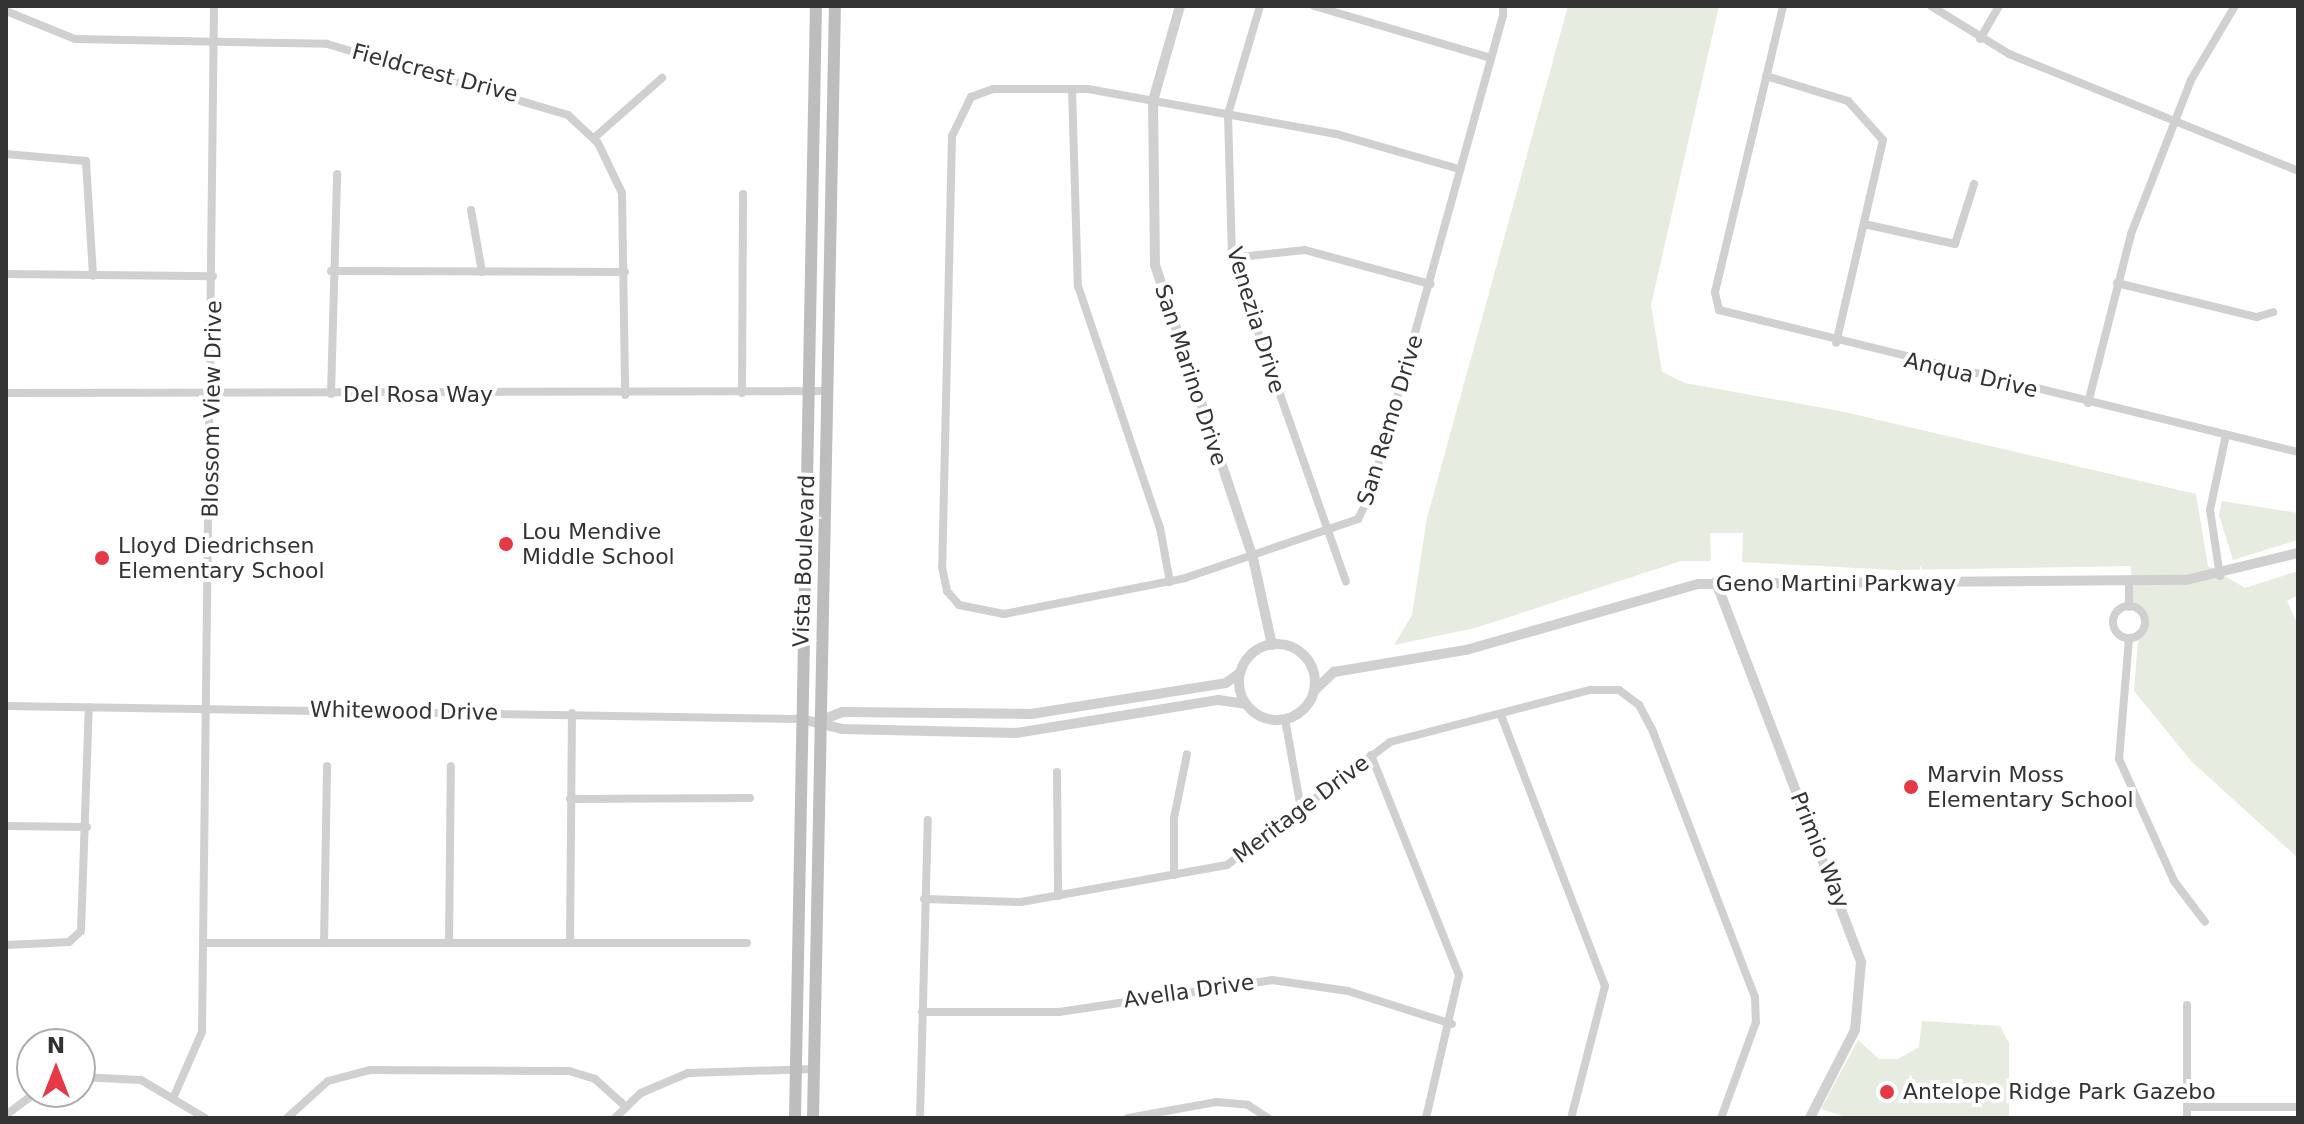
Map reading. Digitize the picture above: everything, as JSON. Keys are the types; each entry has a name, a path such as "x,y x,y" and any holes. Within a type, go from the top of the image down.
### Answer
{"main road":[{"name":"Vista Boulevard","path":"795,1118 801,719 812,392 816,6"},
{"name":"Vista Boulevard","path":"813,1118 820,721 831,391 835,6"}],"street":[{"name":"Blossom View Drive","path":"175,1094 199,1047 203,943 213,394 214,6"},
{"name":"San Marino Drive","path":"1180,6 1153,101 1155,265 1253,558 1272,645"},
{"name":"Venezia Drive","path":"1260,6 1228,114 1232,258 1346,581"},
{"path":"1314,6 1491,58"},
{"name":"San Remo Drive","path":"1072,89 993,89 958,112 942,567 959,605 1004,614 1170,582 1329,534 1358,519 1370,495 1430,284 1503,6"},
{"path":"1710,317 1719,310 1715,292 1783,6"},
{"path":"1931,6 1980,39 2175,121 2297,167"},
{"path":"1980,39 1999,6"},
{"path":"2088,403 2117,283 2175,121 2235,6"},
{"name":"Fieldcrest Drive","path":"6,11 75,39 341,47 538,100 594,138 622,193 625,395"},
{"path":"1766,76 1837,95 1883,130 1836,343"},
{"path":"594,138 662,78"},
{"path":"1170,582 1160,528 1078,286 1072,89 1336,134 1459,169"},
{"path":"6,154 86,161 93,276"},
{"path":"331,394 331,271 337,174"},
{"path":"1864,224 1962,244 1974,184"},
{"path":"742,393 743,194"},
{"path":"471,210 482,272"},
{"path":"1232,258 1305,250 1430,284"},
{"path":"331,271 625,272"},
{"path":"6,274 213,276"},
{"path":"2117,283 2257,317 2273,312"},
{"name":"Anqua Drive","path":"1719,310 1836,343 2298,452"},
{"name":"Del Rosa Way","path":"6,393 625,395 831,391"},
{"path":"2220,576 2210,510 2226,435"},
{"name":"Geno Martini Parkway","path":"1334,672 1466,650 1716,582 2129,581 2220,576 2298,553"},
{"path":"2129,581 2129,607 2145,622 2129,638 2119,759 2174,881 2205,922"},
{"name":"Primio Way","path":"1716,582 1861,962 1855,1030 1810,1118"},
{"path":"2129,607 2114,621 2129,638"},
{"path":"820,721 842,712 1031,714 1226,683 1240,673 1249,657 1272,645 1291,647 1311,663 1334,672 1285,719"},
{"path":"1311,663 1314,691"},
{"path":"1240,673 1246,704"},
{"name":"Meritage Drive","path":"924,899 1058,896 1227,865 1371,755 1413,735 1502,718 1590,690 1622,691 1652,729 1755,997 1756,1022 1721,1118"},
{"path":"801,719 820,721 842,729 1016,733 1218,700 1246,704 1285,719"},
{"name":"Whitewood Drive","path":"6,706 801,719"},
{"path":"6,945 76,939 87,827 89,707"},
{"path":"570,943 572,713"},
{"path":"1502,718 1605,986 1571,1118"},
{"path":"1285,719 1301,809"},
{"path":"1174,875 1174,818 1187,754"},
{"path":"1371,755 1456,962 1452,1024 1426,1118"},
{"path":"324,943 327,766"},
{"path":"449,943 451,766"},
{"path":"1057,772 1058,896"},
{"path":"570,799 750,798"},
{"path":"920,1118 928,820"},
{"path":"6,826 87,827"},
{"path":"203,943 747,943"},
{"name":"Avella Drive","path":"922,1012 1059,1012 1272,980 1348,991 1452,1024"},
{"path":"2187,1005 2187,1118"},
{"path":"615,1118 625,1106 688,1073 813,1069"},
{"path":"287,1118 328,1081 370,1070 569,1071 595,1079 625,1106"},
{"path":"96,1077 123,1076 175,1094 205,1118"},
{"path":"1128,1118 1216,1102 1248,1105 1268,1118"},
{"path":"2187,1107 2298,1107"}],"shaded area":[{"path":"1568,6 1719,6 1651,305 1662,372 1685,383 1840,411 2196,494 2208,566 2245,588 2298,571 2298,595 2287,601 2298,625 2298,858 2192,762 2134,691 2138,641 2148,625 2132,606 2131,566 1895,570 1742,562 1743,533 1710,533 1711,561 1681,561 1475,628 1394,645 1412,615 1427,518"},
{"path":"2222,501 2298,513 2298,540 2233,560 2219,515"},
{"path":"1922,1021 2000,1026 2009,1043 2009,1118 1849,1118 1821,1109 1858,1040 1879,1059 1898,1059 1919,1047"}],"place":[{"name":"Lou Mendive Middle School","path":"506,544"},
{"name":"Lloyd Diedrichsen Elementary School","path":"102,558"},
{"name":"Marvin Moss Elementary School","path":"1911,787"},
{"name":"Antelope Ridge Park Gazebo","path":"1887,1092"}]}
